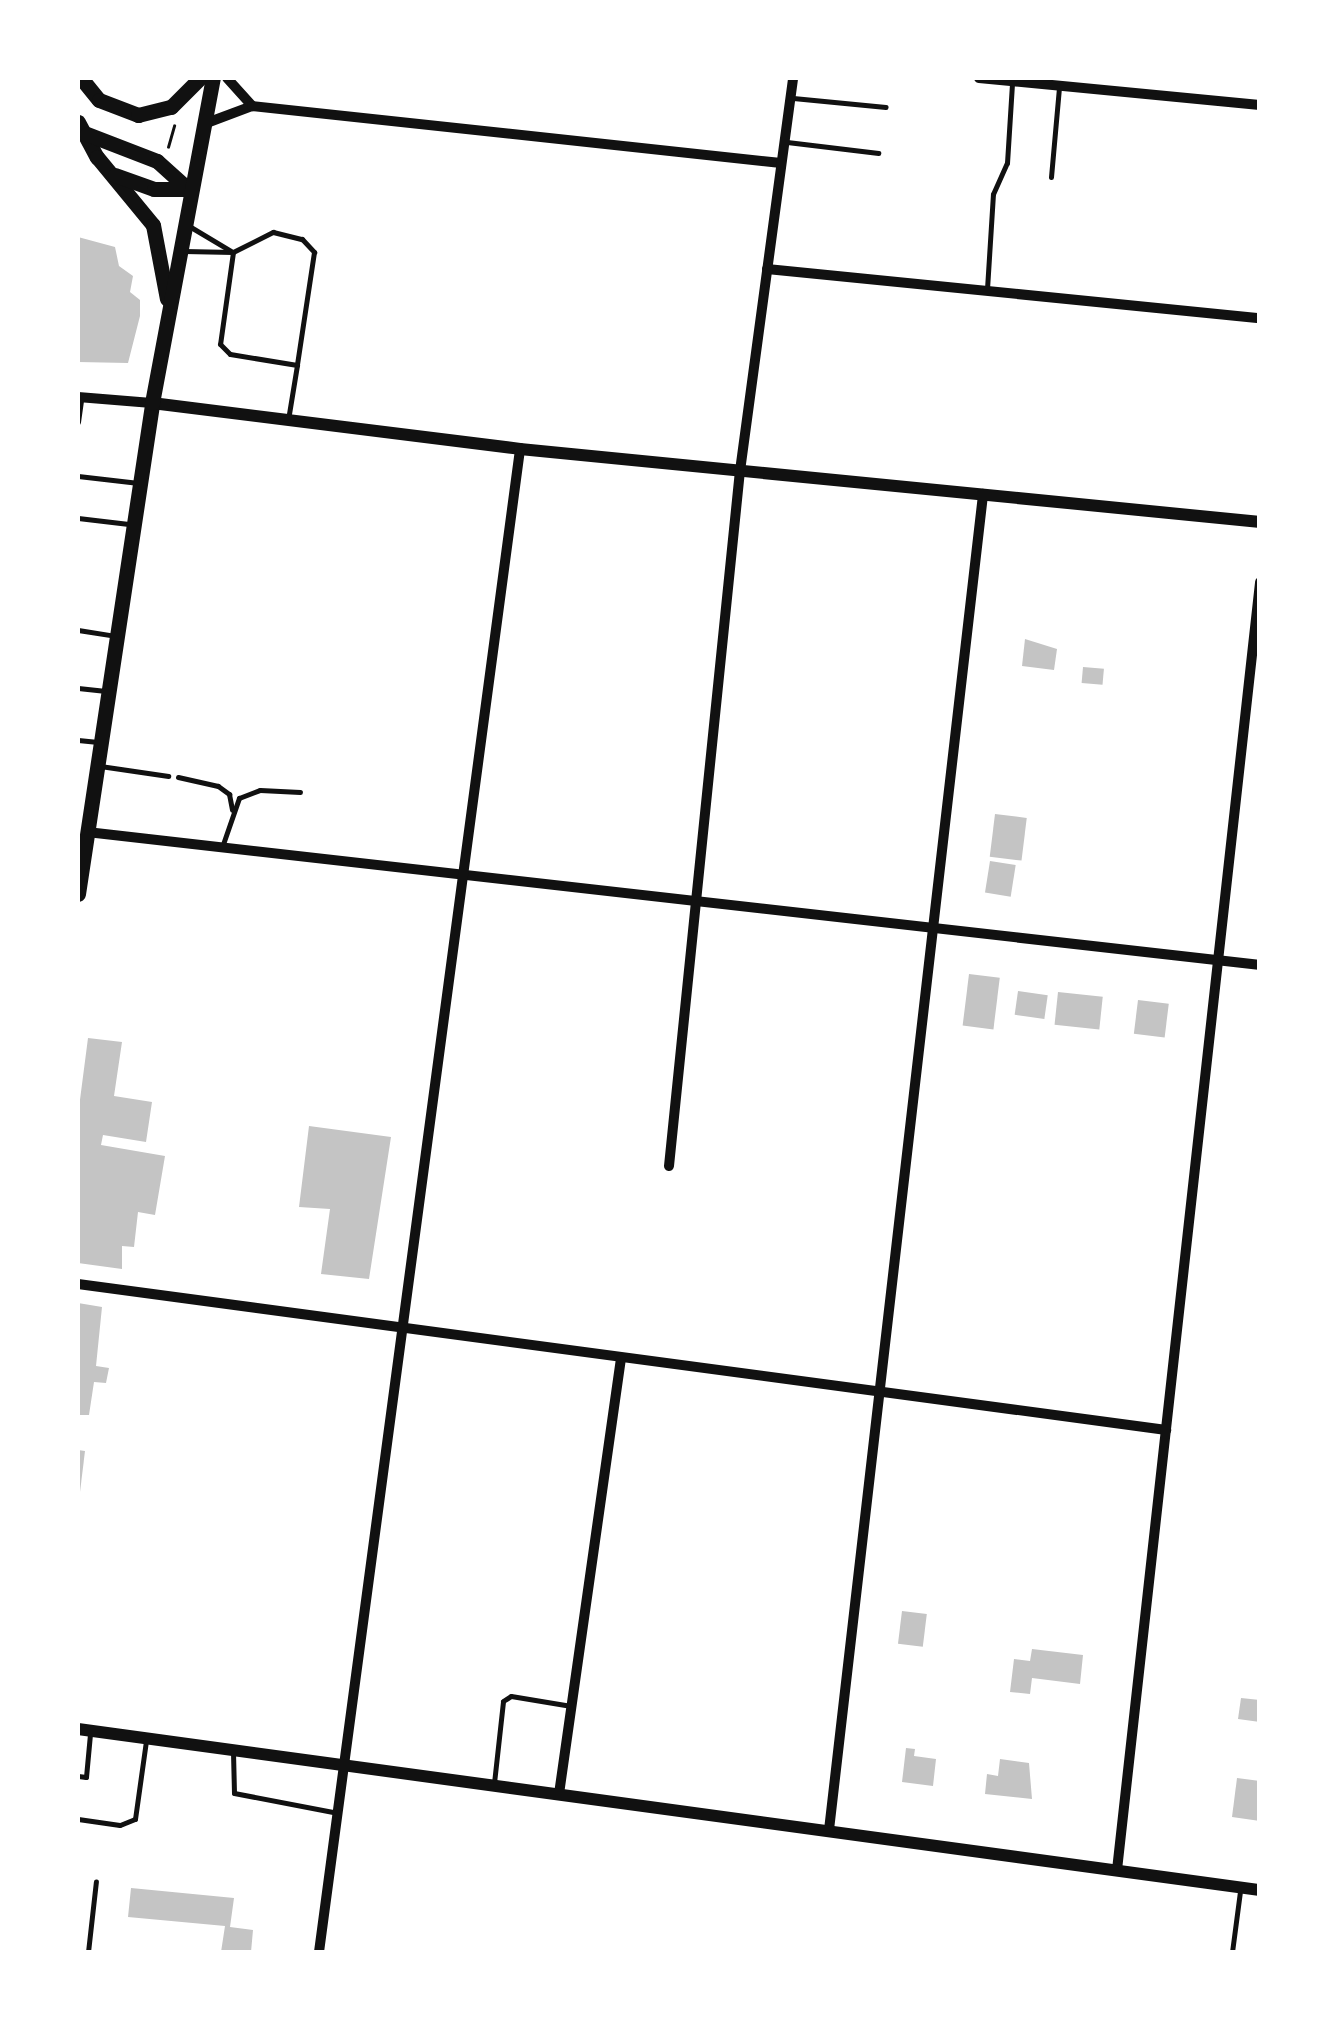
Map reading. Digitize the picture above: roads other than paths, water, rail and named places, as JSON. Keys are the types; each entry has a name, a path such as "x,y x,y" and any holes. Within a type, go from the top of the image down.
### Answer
{"main road":[{"path":"81,78 106,105 138,116 171,107 200,78"},
{"path":"78,894 82,832 97,765 152,403 188,189 213,78"},
{"path":"82,128 157,161 188,189"},
{"path":"82,128 153,225 169,312"},
{"path":"116,176 154,190 188,189"}],"street":[{"path":"227,78 252,106"},
{"path":"669,1166 740,470 792,78"},
{"path":"979,78 1059,85 1100,84 1260,106"},
{"path":"202,125 252,106 781,163"},
{"path":"767,269 1260,318"},
{"path":"79,397 520,448 1260,522"},
{"path":"319,1952 520,448"},
{"path":"829,1830 936,929 983,494"},
{"path":"1117,1870 1260,582"},
{"path":"82,832 1260,965"},
{"path":"78,1284 402,1331 1166,1430"},
{"path":"559,1794 621,1360"},
{"path":"84,1729 1260,1890"}],"lane":[{"path":"987,291 993,194 1008,163 1012,81"},
{"path":"1051,177 1059,85"},
{"path":"790,98 886,107"},
{"path":"784,142 878,153"},
{"path":"183,222 234,252"},
{"path":"178,251 234,252 273,232 302,239 314,252 288,420"},
{"path":"234,252 221,348 297,365"},
{"path":"78,422 79,397"},
{"path":"78,476 142,484"},
{"path":"78,518 135,524"},
{"path":"78,630 117,636"},
{"path":"78,688 108,691"},
{"path":"78,740 100,743"},
{"path":"97,765 168,776"},
{"path":"178,778 218,786 229,794 232,810"},
{"path":"222,847 238,798 260,790 300,792"},
{"path":"494,1785 504,1701 511,1696 571,1706"},
{"path":"78,1776 86,1777 84,1729"},
{"path":"78,1819 120,1824 135,1819 146,1738"},
{"path":"234,1750 234,1793 338,1812"},
{"path":"88,1952 96,1881"},
{"path":"1232,1952 1240,1887"}]}
